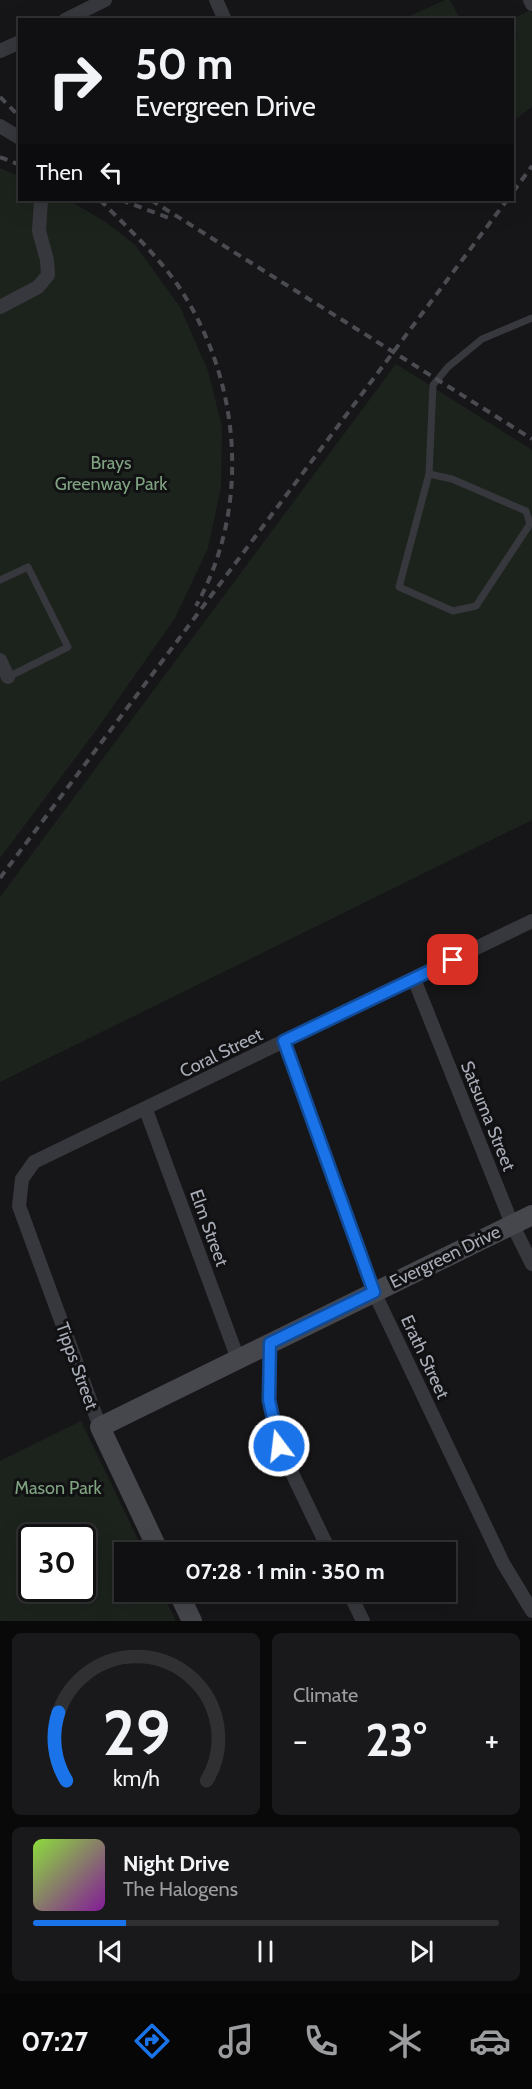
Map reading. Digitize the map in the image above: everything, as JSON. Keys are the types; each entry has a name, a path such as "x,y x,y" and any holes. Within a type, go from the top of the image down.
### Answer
{"street":[{"path":"69,18 105,0"},
{"path":"216,0 224,18"},
{"path":"530,0 532,4"},
{"path":"0,51 18,43"},
{"path":"0,126 18,137"},
{"path":"0,307 38,287 46,279 48,270 39,231 41,201"},
{"path":"0,660 8,677"},
{"name":"Coral Street","path":"26,1174 34,1162 146,1110 532,921"},
{"name":"Satsuma Street","path":"414,979 512,1224 532,1264"},
{"name":"Erath Street","path":"284,1041 374,1292 503,1563 532,1611"},
{"name":"Elm Street","path":"146,1110 238,1359"},
{"name":"Tipps Street","path":"26,1174 22,1179 19,1206 100,1426 154,1542"},
{"name":"Evergreen Drive","path":"100,1426 532,1215"},
{"path":"270,1343 269,1400 277,1437 325,1542"},
{"path":"183,1602 192,1621"},
{"path":"354,1602 363,1621"}],"lane":[{"path":"429,474 452,479 526,511 530,524 476,606 453,611 399,587 429,474 434,385 448,367 482,339 532,318"},
{"path":"0,580 28,567 68,647 8,677"}],"green space":[{"path":"445,0 450,0 459,18 405,18"},
{"path":"530,10 532,14 532,107 514,120 514,18"},
{"name":"Brays Greenway Park","path":"0,168 18,176 18,201 71,201 107,223 135,245 180,307 208,371 222,427 221,487 208,548 175,618 97,729 0,858"},
{"path":"396,364 532,450 532,820 0,1082 0,897"},
{"name":"Mason Park","path":"81,1421 139,1542 114,1542 114,1602 167,1602 176,1621 0,1621 0,1461"}],"railway":[{"path":"0,97 18,115"},
{"path":"0,157 18,164"},
{"path":"514,191 532,166"},
{"path":"101,201 150,251 177,284 198,321 215,360 226,401 232,443 231,485 226,527 214,567 196,606"},
{"path":"124,201 169,218"},
{"path":"153,201 532,439"},
{"path":"0,878 506,201"}],"route":[{"path":"279,1446 269,1400 272,1353 270,1343 374,1292 284,1041 453,960"}]}
